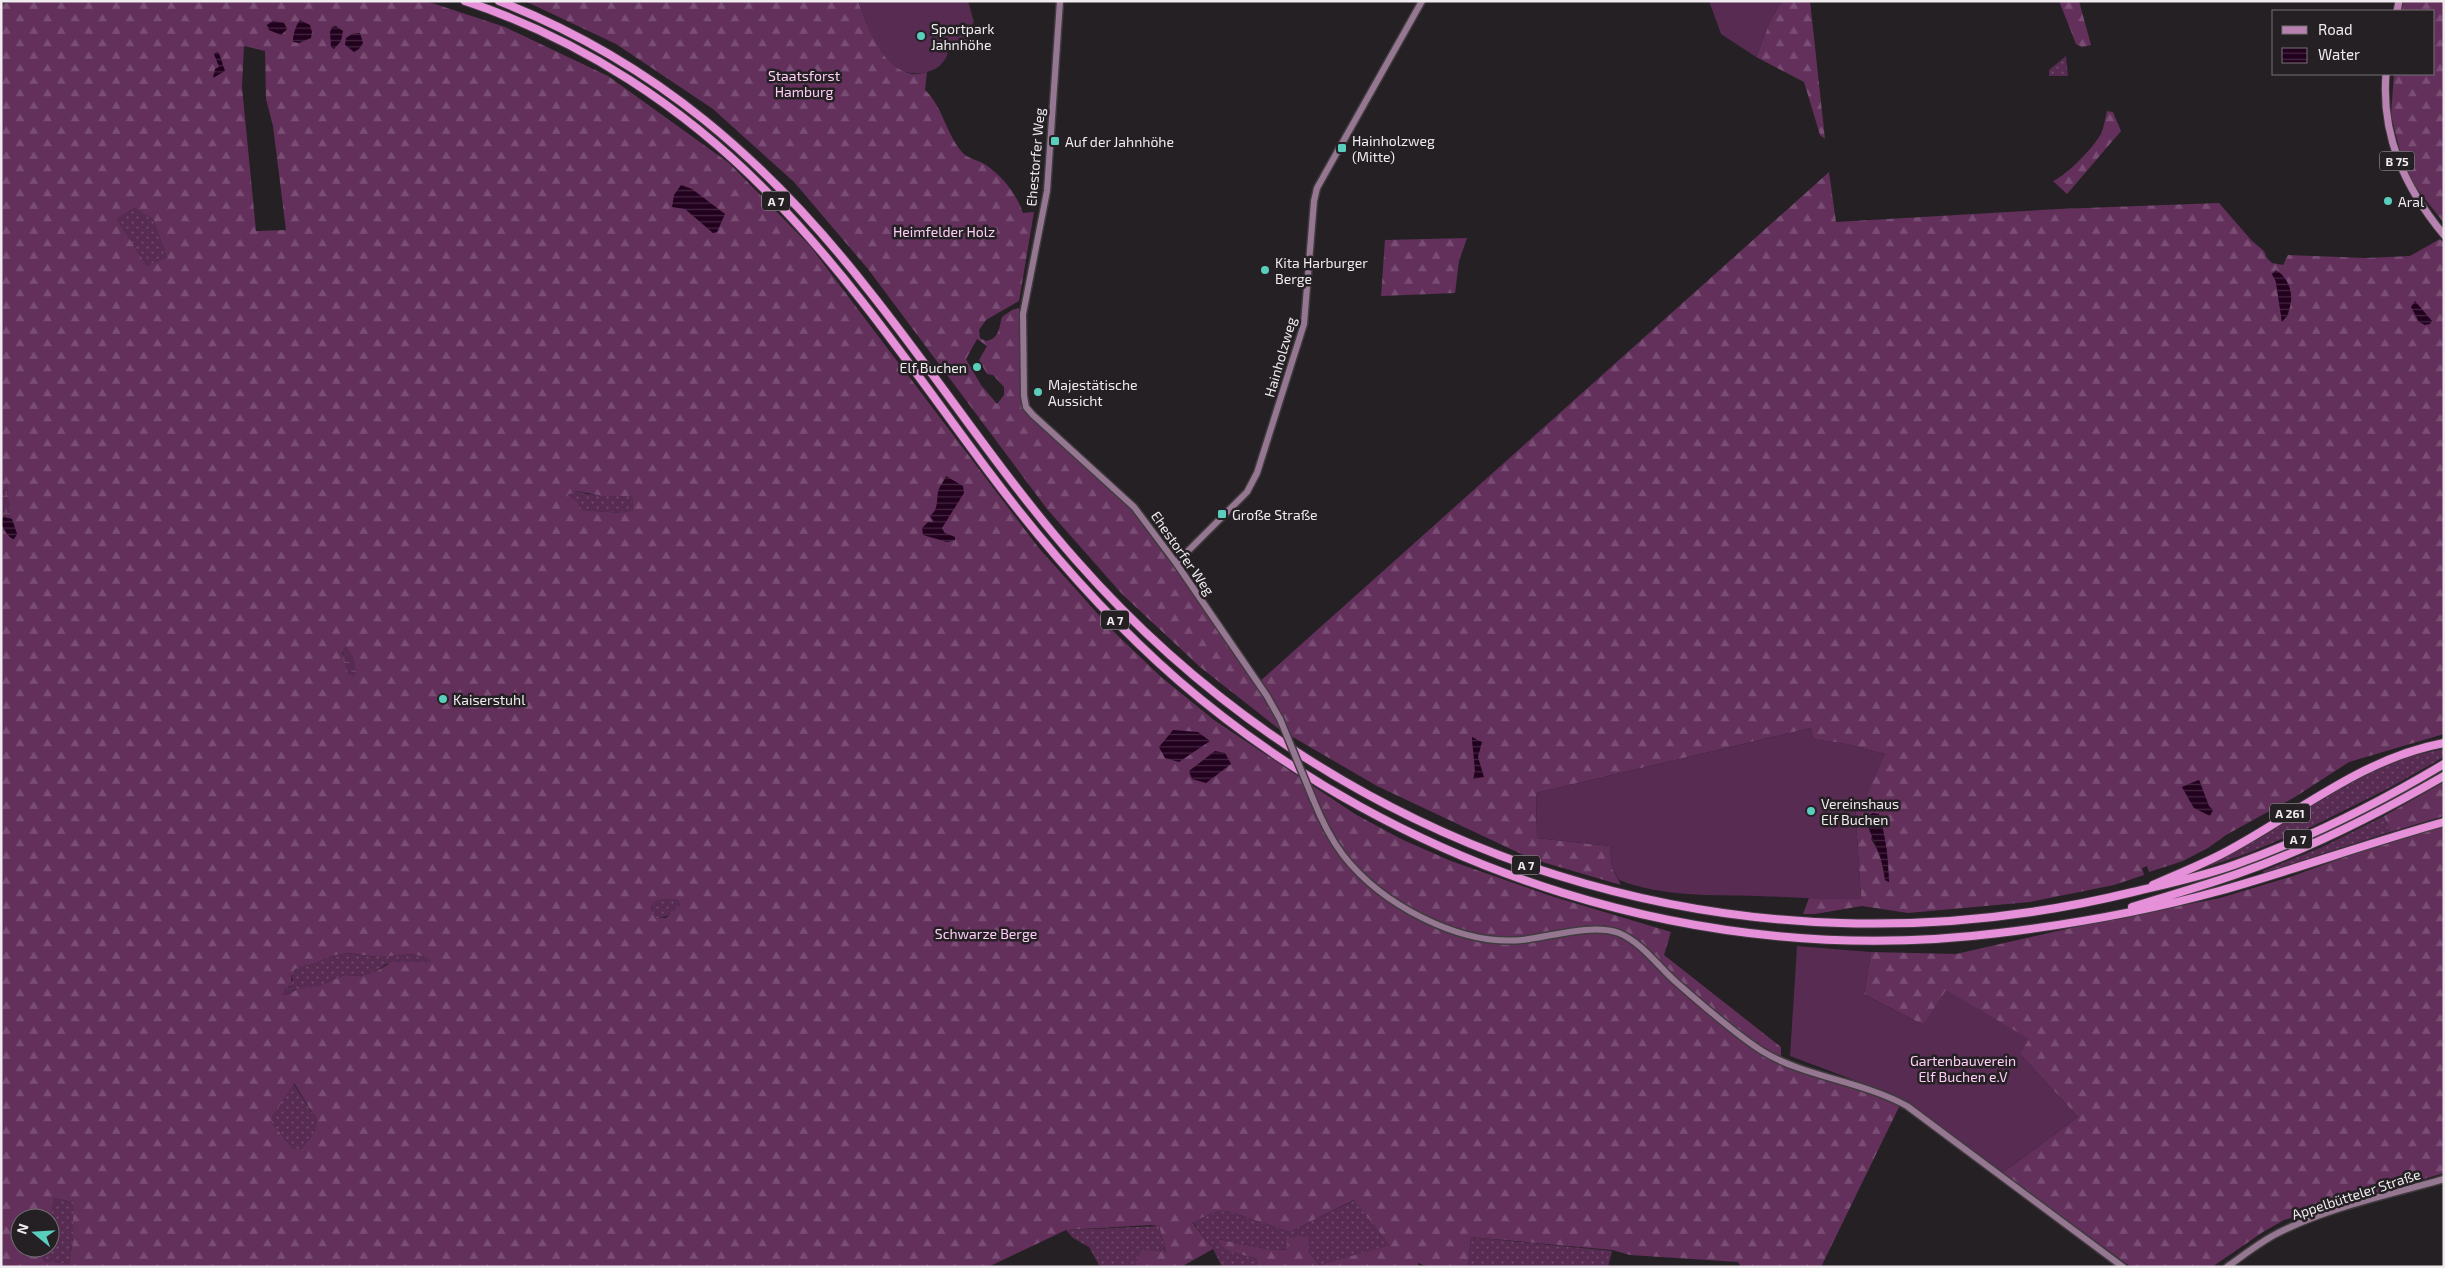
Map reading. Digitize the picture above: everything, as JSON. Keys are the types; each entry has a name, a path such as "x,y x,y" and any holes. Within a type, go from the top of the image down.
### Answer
{"highway":[{"name":"A 7","path":"465,1 515,20 584,53 632,81 676,111 732,158 771,196 832,265 876,319 1003,490 1068,570 1104,609 1178,680 1240,730 1295,768 1370,811 1447,849 1568,895 1641,915 1720,930 1800,938 1890,941 1990,934 2101,916 2238,874 2310,844 2381,810 2444,776"},
{"name":"A 7","path":"499,1 567,31 635,69 683,102 740,148 784,191 852,268 1038,516 1077,562 1168,654 1240,712 1305,758 1383,803 1499,856 1560,877 1648,900 1757,918 1802,923 1862,924 1967,920 2045,911 2172,885 2198,877 2283,846 2372,804 2444,764"},
{"name":"A 261","path":"2142,890 2232,848 2342,781 2412,751 2442,743"},
{"path":"2101,916 2153,908 2220,891 2444,822"}],"main road":[{"name":"Ehestorfer Weg","path":"1060,1 1047,191 1023,314 1024,402 1033,415 1134,507 1176,563 1267,696 1280,719 1329,834 1359,873 1392,900 1462,934 1501,940 1522,940 1596,930 1612,931 1630,939 1677,983 1763,1051 1784,1061 1873,1091 1906,1106 2123,1267"},
{"name":"Hainholzweg","path":"1176,563 1253,484 1304,324 1313,208 1317,188 1422,1"},
{"name":"B 75","path":"2386,75 2386,110 2398,163 2414,194 2444,235"},
{"name":"Appelbütteler Straße","path":"2227,1267 2267,1239 2294,1226 2444,1179"}],"green space":[{"name":"Schwarze Berge","path":"17,1 426,1 505,27 608,76 729,163 810,246 1038,547 1113,631 1160,676 1214,720 1355,814 1401,839 1451,861 1551,896 1671,932 1664,955 1781,1047 1781,1065 1901,1103 1821,1267 1741,1267 1738,1262 1630,1255 1612,1250 1471,1237 1468,1267 1429,1267 1418,1263 1419,1267 1258,1267 1257,1259 1225,1250 1218,1239 1266,1249 1288,1250 1286,1238 1309,1236 1308,1251 1319,1265 1390,1245 1354,1200 1290,1232 1228,1211 1214,1212 1192,1222 1213,1249 1181,1267 1133,1267 1142,1250 1166,1252 1159,1226 1151,1225 1066,1230 988,1267 1,1267 1,524 17,535 13,522 2,517 1,519 1,4","holes":["273,21 284,23 287,29 281,35 267,25","244,46 265,51 266,99 273,126 286,230 256,231 242,87","134,208 153,219 167,257 147,266 117,219","576,491 604,496 632,496 633,510 621,513 582,510 577,501 567,495","346,647 356,669 354,676 349,674 342,653","658,900 678,900 680,905 666,918 656,918 651,910 652,904","347,953 378,957 412,954 429,958 430,962 392,962 375,972 360,976 345,975 321,985 298,989 286,995 283,994 286,988 292,985 291,975 295,969 317,963 331,956","294,1083 317,1120 314,1133 301,1149 293,1149 272,1123 272,1117"]},
{"path":"525,1 858,1 871,34 893,64 912,74 927,72 925,90 936,104 952,137 962,152 986,165 998,175 1013,192 1023,213 1034,212 1019,301 986,320 979,330 980,338 986,341 994,338 998,332 1002,317 1012,310 1019,308 1020,390 1024,411 1136,513 1258,683 1829,172 1836,222 2058,209 2219,203 2252,241 2264,251 2272,263 2283,265 2288,255 2366,258 2410,256 2440,239 2444,243 2444,734 2349,762 2295,797 2183,861 2149,872 2147,866 2142,868 2144,875 2114,885 2030,902 1908,913 1862,906 1815,914 1803,914 1809,898 1861,899 1855,805 1885,754 1846,744 1813,739 1811,728 1536,793 1537,838 1610,846 1612,868 1621,885 1532,859 1377,786 1279,729 1200,667 1122,594 1047,509 868,269 794,182 713,109 616,44","holes":["2276,282 2290,304 2288,315 2282,321","977,339 987,346 979,360 987,374 993,375 1004,387 1004,395 997,404 981,385 966,359","2199,780 2210,809 2194,808 2182,787","1879,814 1887,851 1889,882 1885,880 1880,854 1871,839"]},
{"name":"Sportpark Jahnhöhe","path":"858,1 968,1 974,22 968,40 948,52 941,65 927,72 913,73 900,70 881,52"},
{"path":"1709,1 1782,1 1771,19 1756,57 1721,34"},
{"path":"1782,1 1810,1 1825,139 1820,135 1804,82 1756,57 1771,19"},
{"path":"2059,1 2079,1 2091,45 2082,47 2076,44"},
{"path":"2404,1 2444,1 2444,223 2406,175 2391,115 2394,75 2435,75 2435,10 2401,10"},
{"path":"2066,56 2068,76 2049,76 2049,70"},
{"path":"2107,111 2113,112 2121,131 2067,194 2053,181 2072,167 2097,140 2101,134"},
{"path":"134,208 153,219 167,257 147,266 117,219"},
{"path":"1467,238 1459,261 1455,293 1381,296 1385,240"},
{"path":"7,483 11,519 7,517 1,519 1,493"},
{"path":"576,491 587,494 632,496 633,510 621,513 582,510 577,501 566,495"},
{"path":"344,647 350,651 355,662 356,673 353,677 348,672 344,663"},
{"path":"1811,728 1813,739 1846,744 1885,754 1866,798 1855,805 1861,899 1705,895 1652,890 1619,880 1612,868 1610,846 1537,838 1536,793"},
{"path":"2444,749 2444,757 2391,787 2311,827 2246,854 2195,871 2220,859 2300,809 2356,778 2414,756"},
{"path":"2444,782 2444,816 2390,832 2384,816"},
{"path":"2384,816 2390,832 2264,873 2263,871 2322,847"},
{"path":"2444,826 2444,1173 2284,1220 2212,1267 2131,1267 2002,1173 2078,1117 2019,1053 2028,1039 1923,1025 1864,994 1871,952 1956,954 2102,921 2220,898 2290,877 2378,845"},
{"path":"658,900 678,900 680,905 670,915 656,918 651,911 652,904"},
{"name":"Gartenbauverein Elf Buchen e.V","path":"1797,946 1871,952 1864,994 1923,1025 1946,990 2029,1039 2020,1054 2078,1117 2002,1173 1911,1104 1891,1094 1790,1056"},
{"path":"347,953 375,957 412,954 429,958 430,962 386,964 375,972 360,976 345,975 321,985 295,990 286,995 283,994 286,988 290,987 293,980 291,975 295,969 317,963 331,956"},
{"path":"293,1083 317,1120 314,1133 301,1149 293,1149 272,1123 272,1117"},
{"path":"54,1198 73,1202 73,1241 69,1264 43,1261 43,1258 60,1258 60,1208 52,1208"},
{"path":"1355,1200 1391,1245 1319,1265 1308,1251 1308,1236 1288,1250 1266,1249 1219,1239 1225,1250 1257,1259 1258,1267 1222,1267 1213,1249 1192,1221 1214,1212 1228,1211 1290,1232"},
{"path":"1159,1226 1166,1253 1142,1251 1133,1267 1100,1267 1089,1247 1073,1238 1066,1230"},
{"path":"1471,1237 1612,1251 1608,1267 1468,1267"}],"water":[{"path":"300,20 310,25 311,38 299,43 293,42 295,30"},
{"path":"273,21 284,23 287,29 281,35 269,30 267,25"},
{"path":"336,26 343,31 341,41 334,49 331,47 330,32 332,27"},
{"path":"360,33 363,43 354,52 345,45 346,38 352,34"},
{"path":"216,52 219,53 225,71 213,78 215,69 219,67 214,54"},
{"path":"681,185 692,189 725,214 717,232 713,233 685,209 672,207 674,195"},
{"path":"2276,270 2290,287 2291,294 2290,309 2282,322 2276,282 2272,274"},
{"path":"2415,301 2432,321 2430,324 2425,325 2419,322 2411,307"},
{"path":"946,476 963,486 964,493 942,528 945,533 955,537 955,540 947,542 923,535 922,528 928,522 934,522 930,516 936,508 939,490"},
{"path":"4,517 12,519 17,534 14,539 7,534 1,522 1,519"},
{"path":"1173,730 1198,732 1210,741 1179,762 1165,758 1159,747"},
{"path":"1472,737 1482,742 1478,757 1484,777 1473,779 1474,765"},
{"path":"1215,751 1225,753 1231,764 1206,783 1192,779 1189,771"},
{"path":"2199,780 2209,806 2213,810 2210,816 2194,808 2182,787"},
{"path":"1873,813 1879,814 1883,831 1889,882 1885,880 1880,856 1865,817"}],"place":[{"name":"Sportpark Jahnhöhe","path":"921,36"},
{"name":"Auf der Jahnhöhe","path":"1055,141"},
{"name":"Hainholzweg (Mitte)","path":"1342,148"},
{"name":"Aral","path":"2388,201"},
{"name":"Kita Harburger Berge","path":"1265,270"},
{"name":"Elf Buchen","path":"977,367"},
{"name":"Majestätische Aussicht","path":"1038,392"},
{"name":"Große Straße","path":"1222,514"},
{"name":"Kaiserstuhl","path":"443,699"},
{"name":"Vereinshaus Elf Buchen","path":"1811,811"}],"park label":[{"name":"Staatsforst Hamburg","path":"804,84"},
{"name":"Heimfelder Holz","path":"944,231"}]}
